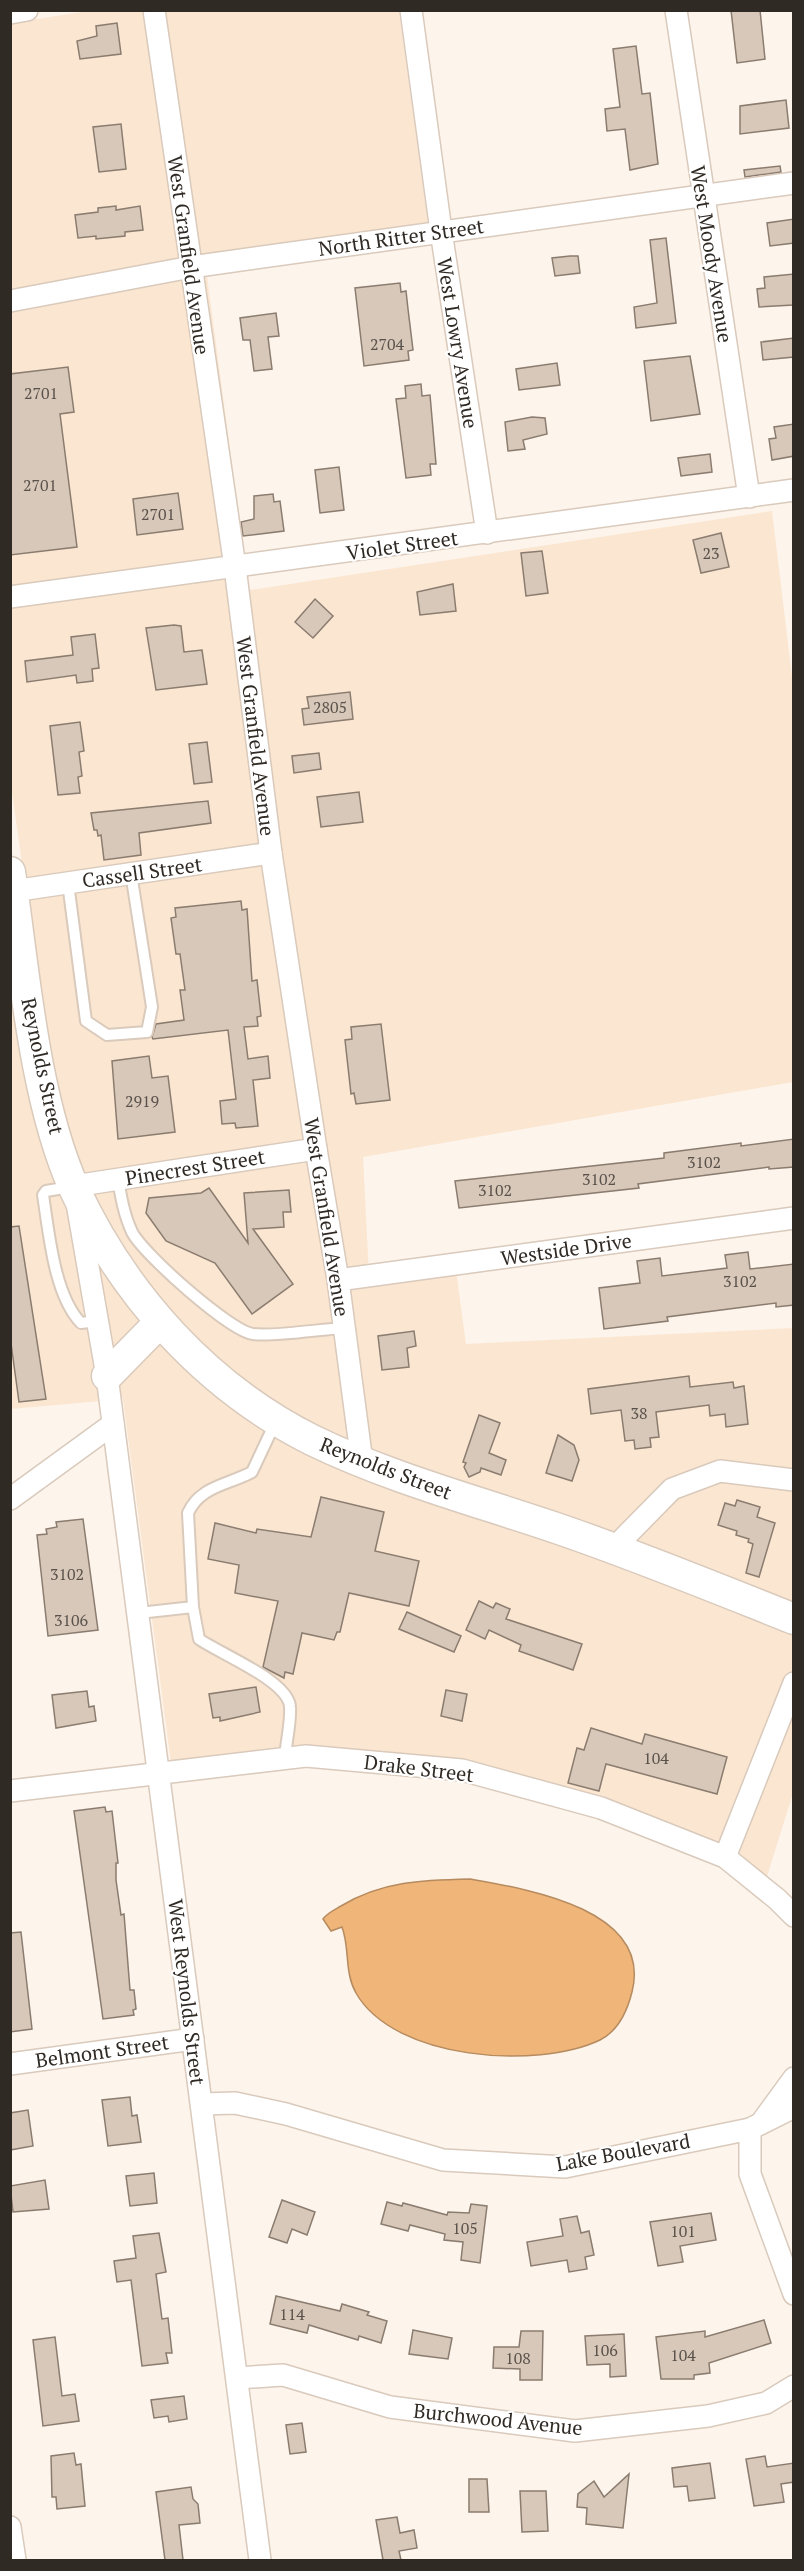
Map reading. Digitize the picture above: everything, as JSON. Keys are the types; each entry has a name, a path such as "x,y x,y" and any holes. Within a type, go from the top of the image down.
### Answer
{"main road":[{"name":"Reynolds Street","path":"12,881 38,1059 54,1127 74,1186 105,1245 160,1322 226,1384 276,1420 311,1440 362,1462 614,1548 794,1619"},
{"path":"107,1376 160,1322"}],"street":[{"path":"10,13 27,10"},
{"name":"West Granfield Avenue","path":"154,10 235,567 271,853 338,1280 362,1462"},
{"name":"West Lowry Avenue","path":"411,10 441,231 487,533"},
{"name":"West Moody Avenue","path":"676,10 749,497"},
{"name":"North Ritter Street","path":"10,301 191,267 794,183"},
{"name":"Violet Street","path":"10,597 794,490"},
{"name":"Cassell Street","path":"12,881 68,883 271,853"},
{"name":"Pinecrest Street","path":"74,1186 316,1149"},
{"name":"Reynolds Street","path":"74,1186 98,1321 113,1424"},
{"name":"Westside Drive","path":"338,1280 794,1218"},
{"path":"10,1498 113,1424"},
{"name":"West Reynolds Street","path":"113,1424 260,2560"},
{"path":"614,1548 672,1489 711,1474 720,1471 794,1480"},
{"path":"725,1857 794,1683"},
{"name":"Drake Street","path":"10,1791 306,1756 462,1770 601,1808 725,1857 777,1899 794,1916"},
{"name":"Belmont Street","path":"10,2064 193,2039"},
{"path":"794,2078 755,2126 750,2174 794,2294"},
{"name":"Lake Boulevard","path":"202,2104 235,2103 286,2114 443,2160 565,2167 755,2126 794,2106"},
{"name":"Burchwood Avenue","path":"237,2378 283,2375 390,2407 575,2431 708,2416 766,2403 794,2386"},
{"path":"10,2527 15,2560"}],"lane":[{"path":"68,883 86,1021 107,1035 147,1032 152,1007 131,873"},
{"path":"118,1179 123,1207 133,1233 148,1254 233,1327 253,1334 344,1328"},
{"path":"74,1186 46,1191 44,1195 53,1263 74,1316 81,1323 98,1321"},
{"path":"276,1420 252,1472 212,1488 194,1501 188,1512 193,1607 199,1639 268,1679 285,1693 290,1705 285,1758"},
{"path":"139,1613 193,1607"}],"shaded area":[{"path":"95,10 399,11 428,223 189,257 11,291 11,23"},
{"path":"217,274 207,276 244,556 11,587 10,312"},
{"path":"772,511 794,693 793,1082 363,1157 369,1276 454,1255 466,1344 793,1328 793,1607 367,1453 280,1410 192,1341 143,1282 84,1182 65,1125 49,1057 11,785 10,608 247,576 250,590"},
{"path":"10,953 26,1061 145,1321 91,1378 109,1390 159,1338 218,1392 610,1557 793,1630 793,1793 765,1883 563,1791 354,1749 171,1763 123,1399 11,1409"},
{"path":"470,1879 522,1889 580,1908 605,1922 624,1941 633,1964 632,1992 624,2014 612,2032 600,2040 573,2049 541,2055 505,2056 469,2053 433,2045 401,2033 375,2015 352,1985 342,1927 331,1931 323,1919 331,1912 372,1891 419,1881"}],"building":[{"path":"731,10 760,10 765,59 737,63"},
{"path":"117,23 121,54 80,59 77,41 97,36 96,26"},
{"path":"636,46 642,94 650,93 658,164 630,170 625,129 607,131 605,109 620,107 613,49"},
{"path":"786,100 789,128 740,134 740,106"},
{"path":"121,124 126,169 99,172 93,127"},
{"path":"780,166 781,172 745,177 744,170"},
{"path":"116,206 116,210 140,206 143,230 125,232 125,236 78,238 75,215 98,212 98,208"},
{"path":"794,219 794,243 770,246 767,223"},
{"path":"666,238 676,323 636,328 634,307 657,303 650,240"},
{"path":"578,256 580,273 555,276 552,258"},
{"path":"794,274 793,305 759,307 757,289 765,288 764,277"},
{"path":"400,283 401,292 406,291 413,350 408,351 409,360 364,366 355,288"},
{"path":"276,313 279,336 268,337 272,369 254,371 250,340 243,340 240,318"},
{"path":"794,338 794,357 763,360 761,342"},
{"path":"690,356 700,414 651,421 644,361"},
{"path":"557,363 560,385 519,390 516,369"},
{"path":"68,367 74,412 60,414 77,547 10,555 10,374"},
{"path":"421,384 422,396 430,395 436,464 430,464 431,475 406,478 396,399 406,398 405,386"},
{"path":"532,417 545,418 547,434 523,440 525,449 508,451 505,422"},
{"path":"794,424 794,456 772,460 769,439 776,438 774,427"},
{"path":"710,454 712,472 681,476 678,458"},
{"path":"339,467 344,510 320,513 315,470"},
{"path":"178,493 183,529 137,535 133,499"},
{"path":"273,494 274,502 280,501 284,531 243,536 241,522 254,519 254,496"},
{"path":"721,533 729,567 701,573 693,540"},
{"path":"542,551 548,593 526,596 521,553"},
{"path":"453,584 456,611 420,615 417,592"},
{"path":"315,599 333,616 313,638 295,622"},
{"path":"181,626 184,652 202,650 207,684 156,690 146,628"},
{"path":"95,634 99,668 92,669 93,681 77,683 76,675 27,682 25,661 73,655 71,637"},
{"path":"350,692 353,719 304,725 302,709 309,708 307,697"},
{"path":"80,722 84,751 79,752 82,776 78,777 80,793 58,795 50,726"},
{"path":"207,742 212,782 194,784 189,744"},
{"path":"319,753 321,769 294,773 292,756"},
{"path":"359,792 363,822 321,827 317,797"},
{"path":"208,801 211,823 139,833 141,855 104,860 101,835 98,836 97,830 94,830 91,813"},
{"path":"241,901 242,910 247,909 252,981 257,980 261,1016 257,1017 258,1026 244,1027 248,1059 268,1056 270,1078 253,1080 258,1126 236,1128 235,1123 222,1124 220,1101 236,1099 228,1030 153,1039 152,1037 156,1024 184,1020 180,990 185,990 180,954 176,954 171,918 176,917 175,908"},
{"path":"381,1024 390,1100 356,1104 354,1093 351,1094 345,1040 352,1039 351,1027"},
{"path":"149,1056 152,1078 168,1076 175,1132 118,1139 112,1061"},
{"path":"794,1139 794,1167 769,1169 769,1167 638,1184 639,1188 459,1208 455,1181 664,1158 664,1153"},
{"path":"209,1188 248,1243 244,1193 289,1190 291,1212 283,1212 284,1227 253,1229 293,1284 252,1314 215,1263 166,1241 146,1213 149,1198 201,1193"},
{"path":"19,1226 46,1399 19,1402 10,1336 10,1227"},
{"path":"748,1252 750,1269 794,1264 794,1305 776,1307 776,1303 667,1317 668,1321 604,1329 599,1288 640,1283 637,1261 660,1258 662,1276 727,1268 725,1255"},
{"path":"414,1331 416,1346 407,1348 409,1367 382,1370 378,1336"},
{"path":"689,1376 690,1387 733,1382 734,1388 744,1386 748,1424 726,1427 725,1414 710,1416 709,1405 656,1412 659,1437 650,1438 651,1447 635,1449 634,1440 625,1441 621,1410 591,1414 588,1389"},
{"path":"479,1415 500,1423 489,1453 506,1460 501,1475 481,1468 480,1472 469,1477 464,1467 466,1463 463,1462"},
{"path":"558,1435 574,1445 579,1460 572,1481 546,1473"},
{"path":"321,1497 384,1512 375,1551 419,1561 409,1606 349,1593 340,1632 337,1632 334,1640 302,1633 293,1674 285,1672 284,1678 263,1667 278,1601 235,1593 239,1565 208,1559 215,1523 256,1533 257,1529 311,1537"},
{"path":"737,1500 760,1507 757,1517 775,1523 759,1577 746,1573 753,1544 748,1542 749,1539 736,1535 737,1531 718,1525 725,1503 735,1506"},
{"path":"83,1519 98,1630 48,1636 37,1535 47,1534 46,1529 57,1527 56,1522"},
{"path":"479,1601 493,1608 496,1603 510,1609 506,1619 582,1644 573,1670 519,1651 521,1645 489,1630 485,1639 466,1630"},
{"path":"407,1612 461,1636 454,1652 399,1629"},
{"path":"256,1687 260,1712 220,1721 220,1717 213,1718 209,1694"},
{"path":"446,1690 467,1694 462,1721 441,1716"},
{"path":"87,1691 89,1707 94,1706 96,1721 56,1728 52,1695"},
{"path":"591,1728 642,1744 645,1734 727,1757 717,1794 606,1764 599,1791 568,1783 577,1748 584,1750"},
{"path":"105,1807 106,1812 112,1811 118,1863 116,1863 116,1880 121,1915 124,1914 130,1990 134,1990 136,2009 133,2010 134,2015 103,2019 74,1811"},
{"path":"21,1932 32,2029 10,2032 10,1933"},
{"path":"130,2097 132,2116 137,2115 141,2142 108,2146 102,2100"},
{"path":"28,2110 33,2146 10,2150 10,2113"},
{"path":"154,2173 157,2203 130,2206 126,2176"},
{"path":"45,2180 49,2209 13,2212 10,2186"},
{"path":"282,2200 315,2212 307,2235 292,2229 287,2243 269,2237"},
{"path":"387,2202 402,2206 403,2203 447,2215 448,2212 469,2213 471,2204 487,2206 480,2263 461,2260 463,2242 444,2240 445,2234 410,2225 408,2231 381,2224"},
{"path":"711,2213 716,2240 680,2246 683,2262 658,2266 650,2222"},
{"path":"577,2216 581,2233 589,2231 594,2255 585,2257 587,2269 569,2272 567,2260 531,2266 527,2242 563,2236 560,2219"},
{"path":"159,2233 166,2272 156,2274 162,2319 168,2318 172,2353 166,2353 168,2363 142,2366 131,2280 117,2282 114,2261 136,2258 133,2236"},
{"path":"276,2296 340,2311 342,2304 369,2312 367,2315 387,2321 381,2343 359,2336 358,2340 309,2325 307,2333 270,2324"},
{"path":"764,2320 771,2343 709,2363 710,2373 694,2375 694,2379 661,2379 656,2337 705,2331 705,2337"},
{"path":"413,2330 452,2338 448,2359 409,2354"},
{"path":"521,2331 543,2331 542,2380 520,2380 520,2369 493,2368 494,2347 519,2347"},
{"path":"624,2334 626,2376 610,2377 610,2364 587,2365 585,2336"},
{"path":"55,2337 62,2396 75,2394 79,2421 43,2426 33,2340"},
{"path":"184,2396 187,2419 169,2422 168,2416 154,2418 151,2400"},
{"path":"302,2423 306,2452 290,2454 286,2425"},
{"path":"74,2453 76,2465 81,2464 85,2506 57,2509 56,2497 52,2497 51,2456"},
{"path":"765,2456 767,2467 794,2463 794,2482 781,2484 784,2502 754,2506 746,2459"},
{"path":"710,2463 715,2498 689,2501 687,2486 674,2487 672,2468"},
{"path":"629,2474 623,2528 586,2524 587,2508 577,2507 578,2494 594,2481 604,2497"},
{"path":"469,2479 487,2479 489,2512 469,2512"},
{"path":"191,2487 193,2499 198,2504 200,2523 179,2525 183,2560 165,2560 156,2492"},
{"path":"520,2491 546,2491 548,2531 522,2532"},
{"path":"397,2517 400,2533 414,2530 417,2548 399,2551 401,2560 383,2560 376,2520"}]}
